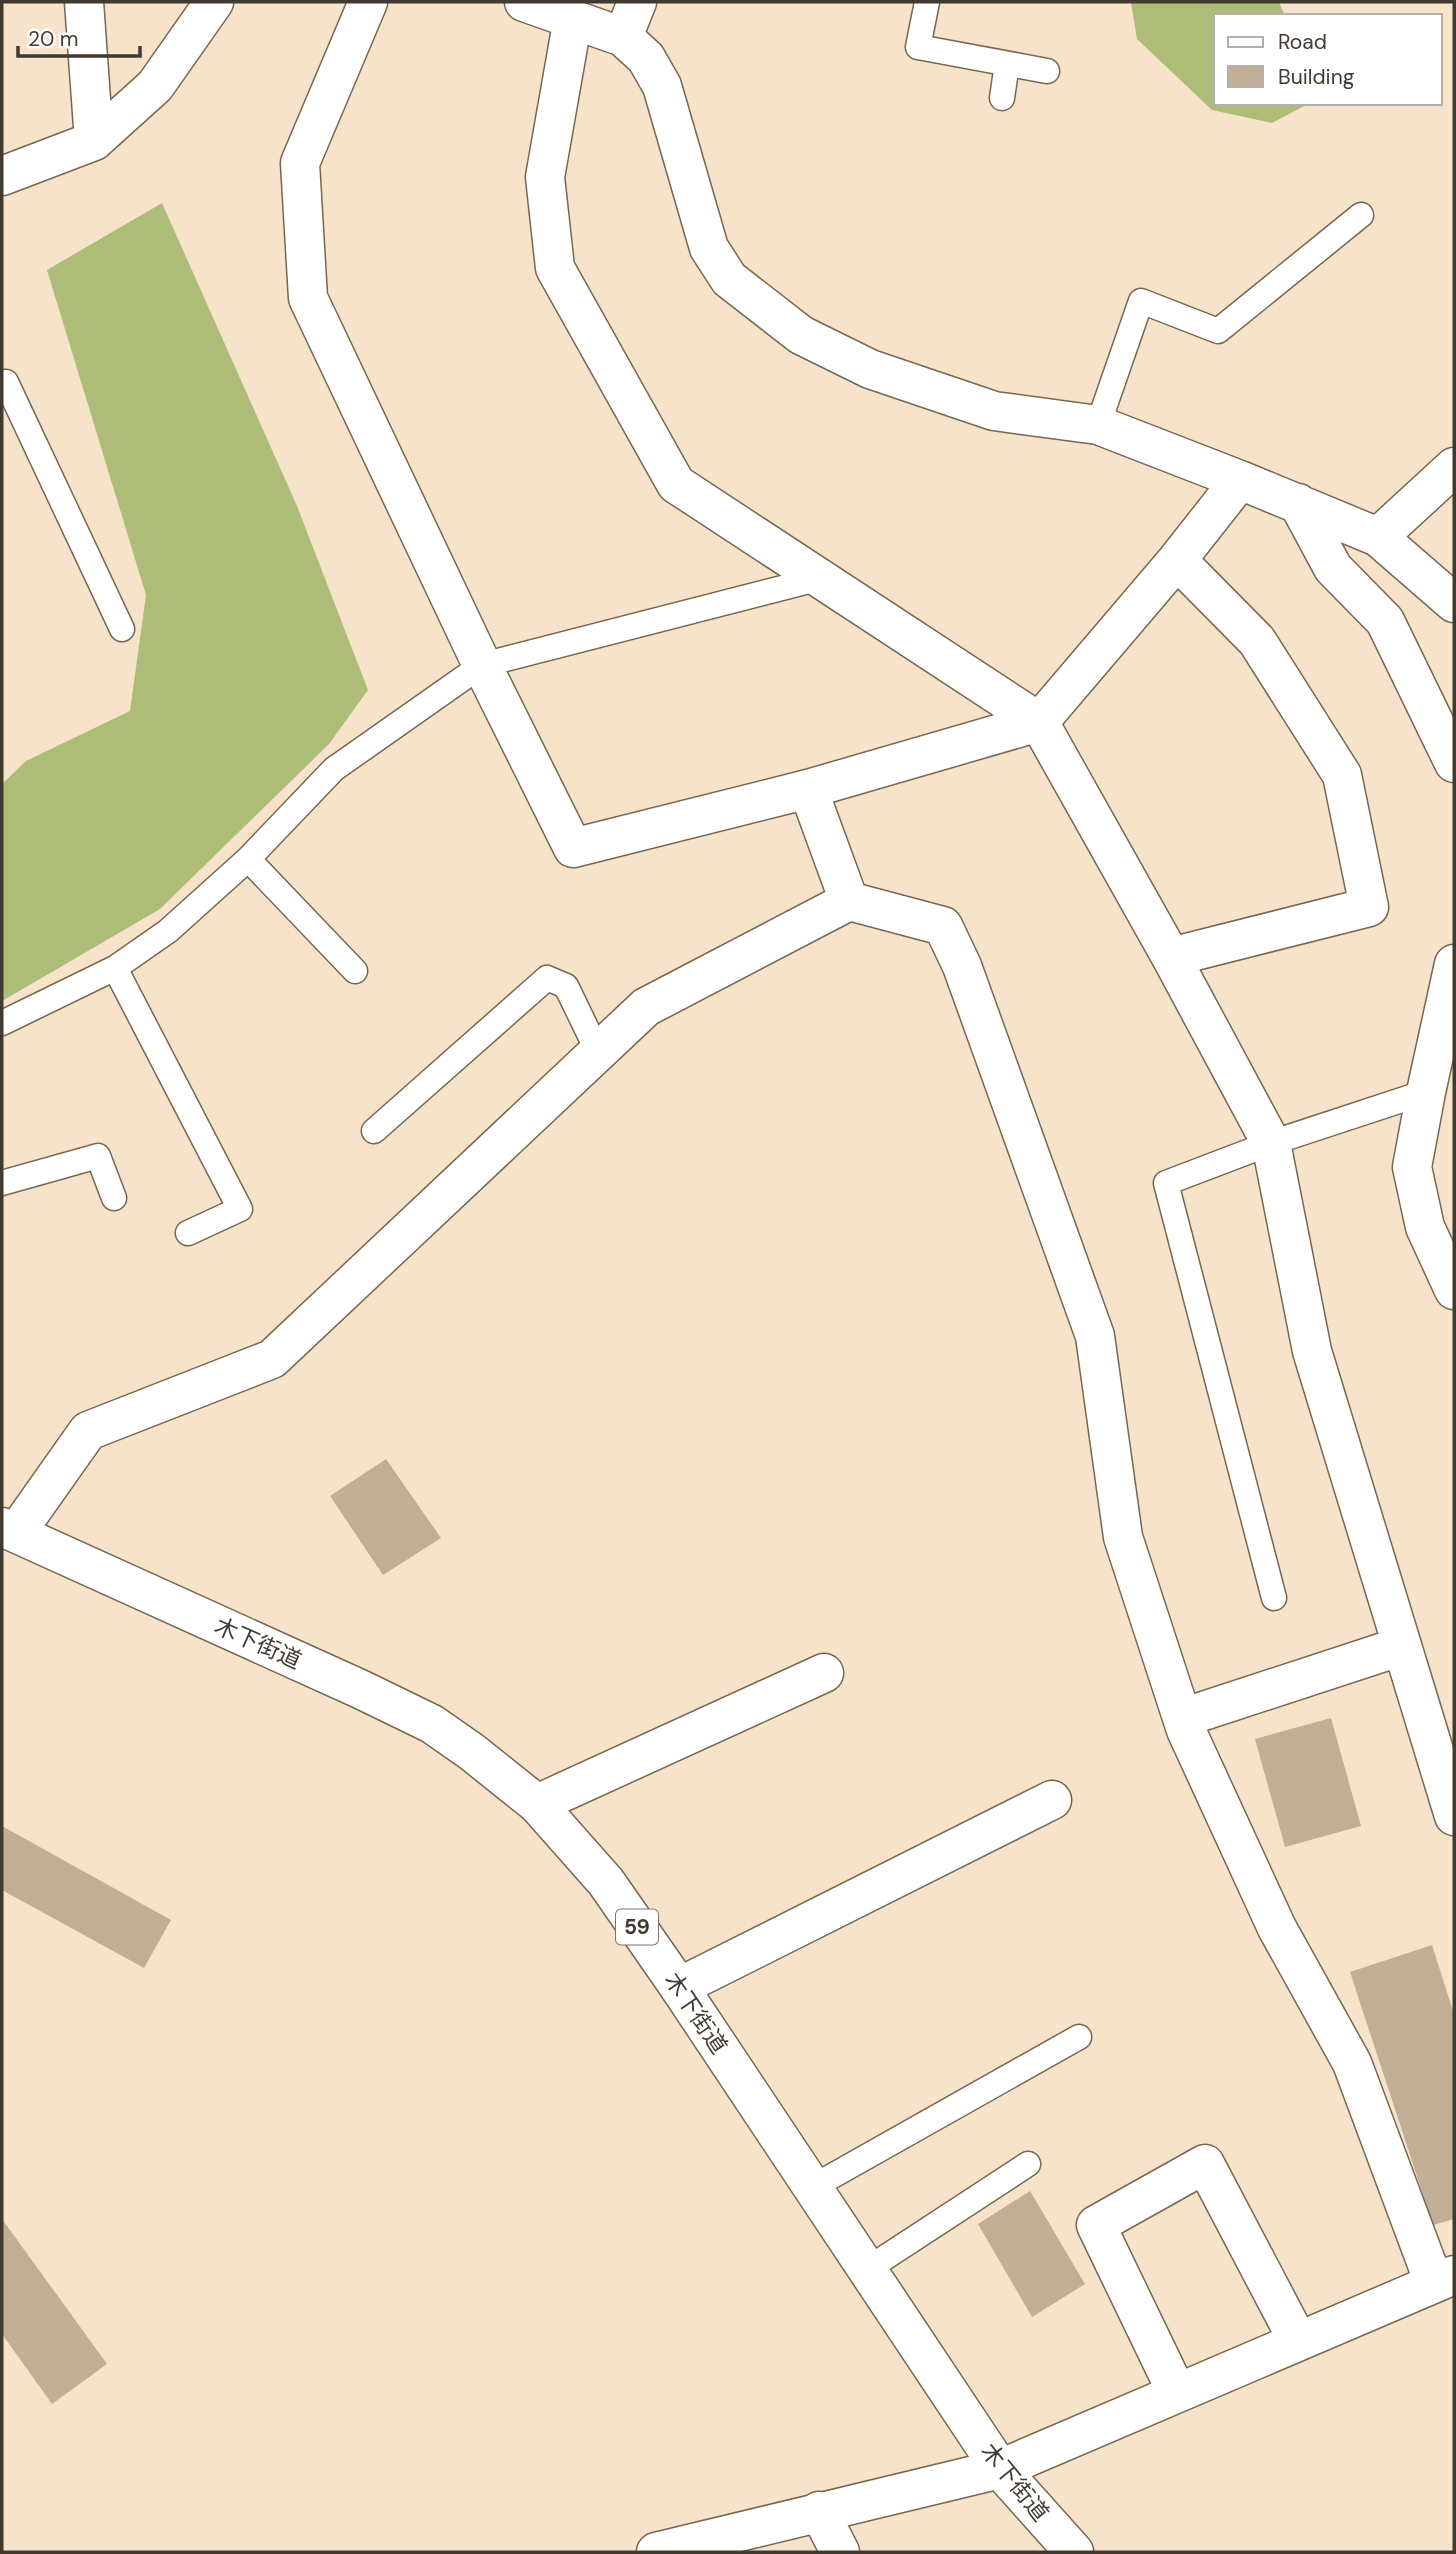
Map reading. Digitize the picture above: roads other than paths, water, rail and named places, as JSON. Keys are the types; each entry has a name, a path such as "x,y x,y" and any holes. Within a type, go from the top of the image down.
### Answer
{"street":[{"path":"85,2 94,141"},
{"path":"2,176 94,141 155,86 214,2"},
{"path":"368,2 300,163 308,298 482,665 573,848 808,789 1039,722 1177,560 1240,480"},
{"path":"524,2 623,37 646,58 662,86 709,248 729,279 801,335 870,369 994,411 1098,425 1298,503 1378,537 1454,603"},
{"path":"623,37 637,2"},
{"path":"573,18 545,177 555,268 676,484 1039,722 1171,957 1270,1143 1312,1351 1454,1816"},
{"path":"1378,537 1454,467"},
{"path":"1298,503 1333,568 1385,621 1454,763"},
{"path":"1171,957 1369,907 1342,775 1257,641 1177,560"},
{"path":"808,789 849,901"},
{"path":"9,1530 88,1431 272,1359 646,1007 849,901 943,926 962,966 1096,1336 1123,1537 1182,1718 1276,1928 1352,2063 1444,2279 1000,2469 656,2552"},
{"path":"1454,964 1412,1167 1425,1227 1454,1290"},
{"name":"木下街道","path":"9,1530 432,1724 537,1804 606,1882 1000,2469 1074,2552"},
{"path":"1182,1718 1402,1646"},
{"path":"537,1804 824,1672"},
{"path":"679,1987 1052,1800"},
{"path":"1177,2393 1096,2225 1205,2164 1298,2341"},
{"path":"819,2511 840,2552"}],"lane":[{"path":"927,2 918,47 1047,71"},
{"path":"1002,98 1007,64"},
{"path":"1098,425 1141,301 1218,331 1361,215"},
{"path":"2,384 6,382 122,629"},
{"path":"2,1023 115,968 168,931 248,859 334,769 482,665 821,578"},
{"path":"248,859 355,971"},
{"path":"115,968 240,1209 188,1234"},
{"path":"374,1131 547,978 566,986 598,1052"},
{"path":"1274,1598 1166,1184 1270,1143 1426,1092"},
{"path":"2,1183 98,1156 114,1198"},
{"path":"811,2188 1079,2037"},
{"path":"866,2270 1028,2164"}]}
